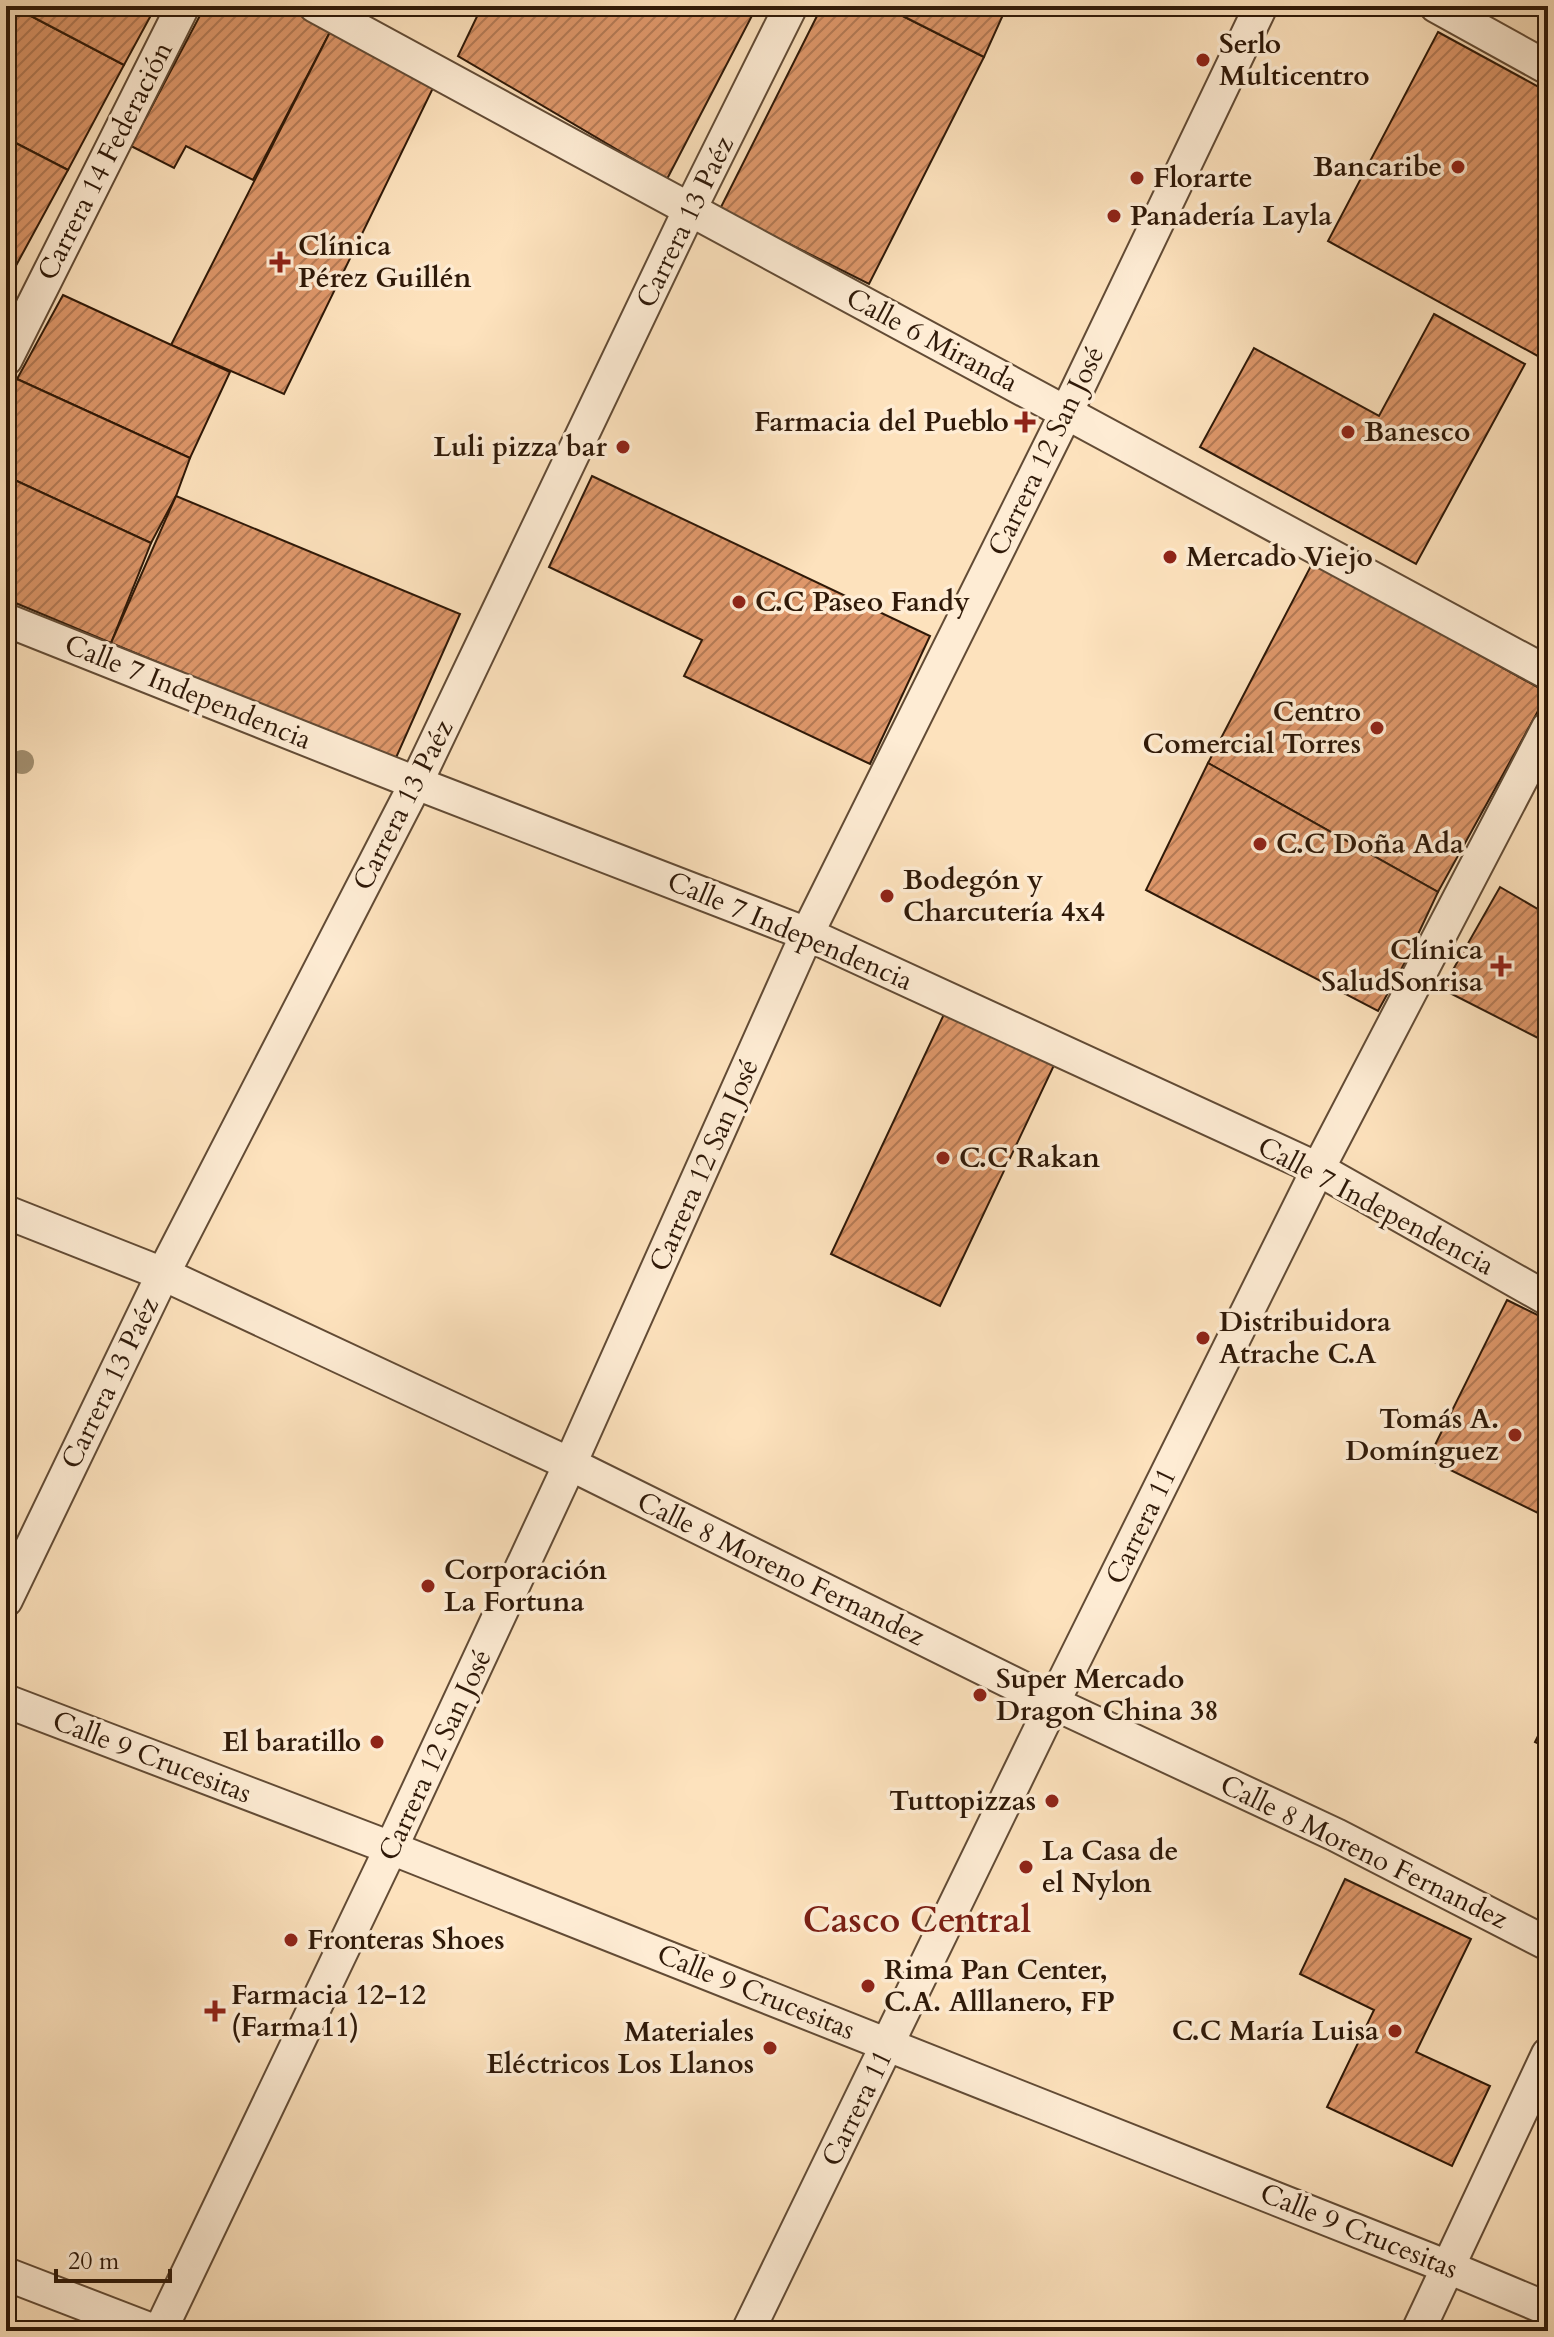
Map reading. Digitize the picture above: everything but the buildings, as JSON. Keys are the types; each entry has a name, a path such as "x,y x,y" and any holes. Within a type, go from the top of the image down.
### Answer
{"street":[{"name":"Carrera 14 Federación","path":"6,359 183,6"},
{"name":"Calle 6 Miranda","path":"315,6 1548,673"},
{"name":"Carrera 13 Paéz","path":"6,1600 163,1274 416,783 689,211 791,6"},
{"name":"Carrera 12 San José","path":"160,2331 570,1464 807,934 1067,411 1261,6"},
{"path":"1436,6 1548,68"},
{"name":"Calle 7 Independencia","path":"6,620 807,934 1318,1169 1548,1299"},
{"name":"Carrera 11","path":"748,2331 1053,1703 1318,1169 1548,728"},
{"name":"Calle 8 Moreno Fernandez","path":"6,1212 163,1274 570,1464 1053,1703 1336,1835 1548,1944"},
{"name":"Calle 9 Crucesitas","path":"6,1701 391,1848 1548,2309"},
{"path":"1418,2331 1548,2054"},
{"path":"6,2274 154,2331"}],"place":[{"name":"Serlo Multicentro","path":"1203,60"},
{"name":"Bancaribe","path":"1458,167"},
{"name":"Florarte","path":"1137,178"},
{"name":"Panadería Layla","path":"1114,216"},
{"name":"Clínica Pérez Guillén","path":"280,262"},
{"name":"Farmacia del Pueblo","path":"1025,422"},
{"name":"Banesco","path":"1348,432"},
{"name":"Luli pizza bar","path":"623,447"},
{"name":"Mercado Viejo","path":"1170,557"},
{"name":"C.C Paseo Fandy","path":"739,602"},
{"name":"Centro Comercial Torres","path":"1377,728"},
{"name":"C.C Doña Ada","path":"1260,844"},
{"name":"Bodegón y Charcutería 4x4","path":"887,896"},
{"name":"Clínica SaludSonrisa","path":"1501,966"},
{"name":"C.C Rakan","path":"943,1158"},
{"name":"Distribuidora Atrache C.A","path":"1203,1338"},
{"name":"Tomás A. Domínguez","path":"1515,1435"},
{"name":"Corporación La Fortuna","path":"428,1586"},
{"name":"Super Mercado Dragon China 38","path":"980,1695"},
{"name":"El baratillo","path":"377,1742"},
{"name":"Tuttopizzas","path":"1052,1801"},
{"name":"La Casa de el Nylon","path":"1026,1867"},
{"name":"Fronteras Shoes","path":"291,1940"},
{"name":"Rima Pan Center, C.A. Alllanero, FP","path":"868,1986"},
{"name":"Farmacia 12-12 (Farma11)","path":"215,2011"},
{"name":"C.C María Luisa","path":"1395,2031"},
{"name":"Materiales Eléctricos Los Llanos","path":"770,2048"}],"district":[{"name":"Casco Central","path":"917,1920"}]}
